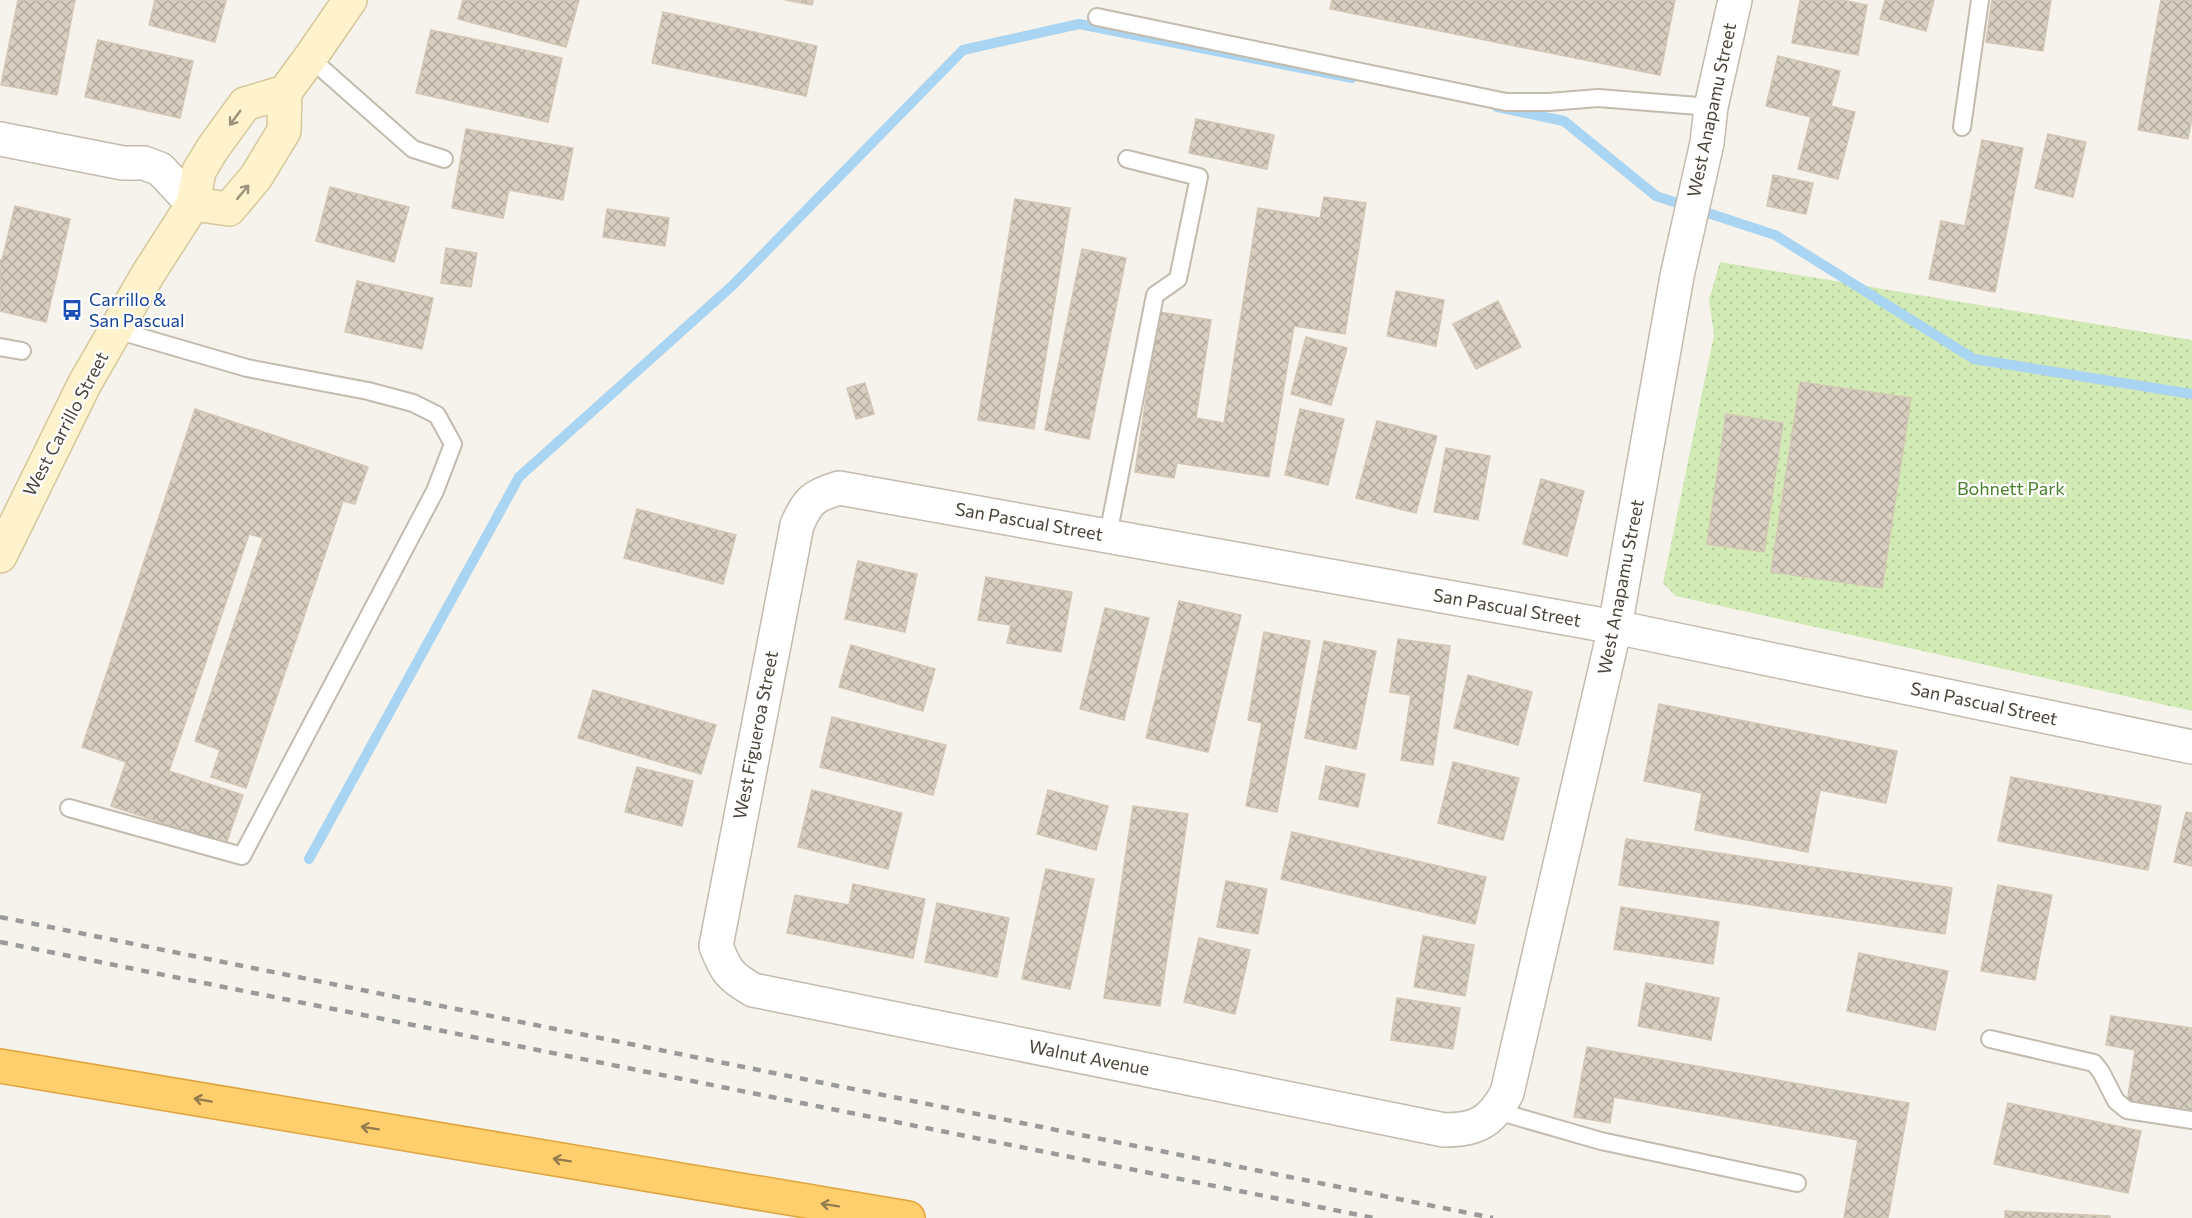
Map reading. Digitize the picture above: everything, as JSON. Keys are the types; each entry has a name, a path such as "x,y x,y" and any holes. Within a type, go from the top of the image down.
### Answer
{"highway":[{"path":"0,1066 908,1218"}],"main road":[{"path":"193,204 229,209 256,177 284,131 285,92 350,0"},
{"name":"West Carrillo Street","path":"0,556 85,383 148,274 193,204 199,171 245,104 285,92"}],"street":[{"name":"West Anapamu Street","path":"1497,1111 1507,1093 1615,627 1677,276 1707,143 1710,107 1735,0"},
{"path":"0,139 123,164 144,163 160,169 193,204"},
{"name":"San Pascual Street","path":"820,494 839,488 1615,627 2192,747"},
{"name":"West Figueroa Street","path":"736,979 725,968 716,946 797,525 805,507 820,494"},
{"name":"Walnut Avenue","path":"736,979 753,990 1444,1130 1462,1130 1481,1124 1497,1111"}],"lane":[{"path":"1962,126 1980,0"},
{"path":"1097,17 1506,102 1549,102 1598,98 1710,107"},
{"path":"310,58 413,149 444,159"},
{"path":"1108,536 1155,295 1178,279 1199,177 1128,159"},
{"path":"69,808 242,856 435,492 453,444 437,415 413,403 247,368 116,330"},
{"path":"0,347 22,351"},
{"path":"1990,1039 2094,1063 2116,1101 2127,1110 2192,1120"},
{"path":"1497,1111 1601,1141 1797,1183"}],"green space":[{"name":"Bohnett Park","path":"1720,262 2192,340 2192,711 1676,596 1663,583 1714,335 1709,300"}],"building":[{"path":"18,0 75,0 57,95 1,85"},
{"path":"155,0 226,0 215,42 149,25"},
{"path":"463,0 579,0 566,47 458,19"},
{"path":"785,0 813,0 812,5"},
{"path":"1332,0 1675,0 1660,75 1330,9"},
{"path":"1800,0 1842,0 1867,5 1858,55 1792,43"},
{"path":"1885,0 1934,0 1926,31 1880,19"},
{"path":"1992,0 2051,0 2043,51 1986,42"},
{"path":"2161,0 2192,0 2192,118 2188,139 2138,130"},
{"path":"663,12 817,46 806,96 652,63"},
{"path":"431,30 562,58 548,122 416,93"},
{"path":"98,40 193,61 180,118 85,97"},
{"path":"1778,56 1840,71 1831,106 1855,112 1838,179 1798,169 1811,117 1766,106"},
{"path":"1196,119 1274,135 1267,169 1189,153"},
{"path":"466,129 573,148 563,200 509,190 503,218 452,208"},
{"path":"2048,134 2086,142 2073,197 2035,188"},
{"path":"1982,140 2023,148 1995,292 1929,279 1941,221 1965,226"},
{"path":"1773,175 1813,183 1806,214 1767,206"},
{"path":"330,187 409,207 394,262 316,241"},
{"path":"1324,197 1366,203 1345,334 1294,326 1269,477 1177,463 1174,478 1135,472 1159,312 1211,320 1196,418 1224,423 1258,208 1320,218"},
{"path":"1015,199 1070,208 1034,429 978,420"},
{"path":"15,206 70,219 46,322 0,311 0,260 2,260"},
{"path":"607,209 669,218 665,246 603,237"},
{"path":"446,248 477,253 471,287 441,283"},
{"path":"1082,249 1126,258 1089,439 1045,430"},
{"path":"357,281 433,298 422,349 345,332"},
{"path":"1396,291 1444,300 1436,346 1387,336"},
{"path":"1498,301 1521,347 1476,369 1453,324"},
{"path":"1306,337 1347,348 1331,405 1291,394"},
{"path":"1800,382 1911,398 1882,588 1771,572"},
{"path":"865,383 874,414 856,419 847,388"},
{"path":"195,409 368,467 355,504 343,501 246,788 211,777 220,750 195,741 263,538 249,534 169,771 243,795 226,844 111,806 126,762 82,747"},
{"path":"1300,409 1344,419 1328,485 1285,475"},
{"path":"1726,414 1783,423 1764,552 1707,544"},
{"path":"1377,421 1437,436 1416,513 1356,498"},
{"path":"1446,448 1490,456 1478,520 1434,512"},
{"path":"1541,479 1584,491 1567,556 1523,544"},
{"path":"637,509 736,535 723,584 624,558"},
{"path":"858,561 917,574 905,632 845,619"},
{"path":"986,577 1072,592 1061,652 1007,643 1011,625 978,620"},
{"path":"1179,601 1241,615 1208,752 1146,738"},
{"path":"1105,608 1149,618 1124,720 1080,709"},
{"path":"1264,632 1310,641 1277,812 1246,806 1262,723 1248,720"},
{"path":"1398,639 1450,646 1433,765 1401,760 1411,695 1390,692"},
{"path":"1324,641 1376,651 1356,749 1305,738"},
{"path":"851,645 935,669 923,711 839,687"},
{"path":"1468,675 1532,692 1518,745 1454,728"},
{"path":"593,690 716,725 701,774 578,738"},
{"path":"1659,704 1897,751 1886,803 1820,790 1808,852 1695,830 1702,793 1644,781"},
{"path":"832,717 946,745 933,795 820,767"},
{"path":"1453,762 1519,778 1503,840 1438,823"},
{"path":"1326,766 1365,774 1358,807 1319,799"},
{"path":"637,767 693,781 682,826 625,812"},
{"path":"2011,777 2161,806 2148,870 1998,841"},
{"path":"812,790 902,813 888,869 798,847"},
{"path":"1048,790 1108,806 1096,850 1037,834"},
{"path":"1133,806 1188,814 1160,1006 1104,998"},
{"path":"2186,812 2192,813 2192,866 2174,862"},
{"path":"1292,832 1486,877 1475,924 1281,879"},
{"path":"1626,839 1952,888 1945,934 1619,885"},
{"path":"1046,869 1094,879 1070,989 1022,979"},
{"path":"1226,881 1267,889 1258,934 1217,927"},
{"path":"853,884 925,899 913,958 787,933 795,895 849,905"},
{"path":"1998,885 2052,895 2035,980 1981,971"},
{"path":"937,903 1009,918 997,977 925,962"},
{"path":"1621,907 1719,922 1713,964 1614,949"},
{"path":"1423,936 1474,945 1465,996 1414,987"},
{"path":"1199,938 1250,950 1235,1014 1184,1002"},
{"path":"1859,953 1948,971 1935,1030 1847,1011"},
{"path":"1646,983 1719,998 1711,1040 1638,1026"},
{"path":"1397,998 1460,1008 1453,1049 1391,1040"},
{"path":"2111,1016 2192,1028 2192,1113 2127,1103 2135,1050 2106,1045"},
{"path":"1587,1047 1909,1103 1888,1218 1844,1218 1858,1140 1614,1097 1610,1123 1574,1117"},
{"path":"2008,1103 2141,1131 2128,1193 1994,1164"},
{"path":"2005,1211 2110,1216 2110,1218 2005,1218"}],"waterway":[{"path":"309,859 519,477 733,285 963,50 1079,24 1352,78"},
{"path":"1497,107 1564,121 1656,196 1775,235 1974,359 2192,394"}],"railway":[{"path":"0,917 1493,1218"},
{"path":"0,942 1374,1218"}],"place":[{"name":"Carrillo & San Pascual","path":"72,310"}]}
